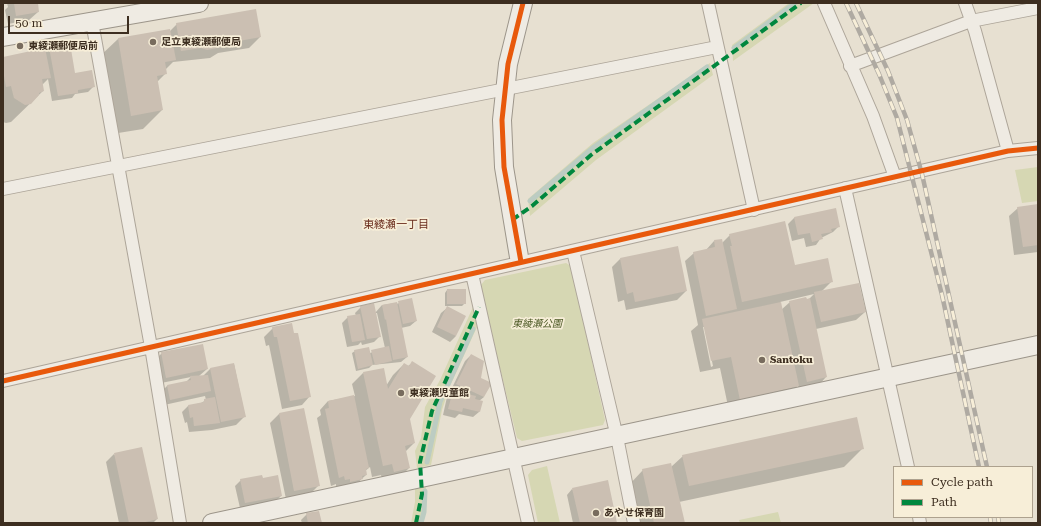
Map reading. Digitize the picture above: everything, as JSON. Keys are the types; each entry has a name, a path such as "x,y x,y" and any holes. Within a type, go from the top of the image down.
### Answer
{"street":[{"path":"520,260 504,167 502,120 504,89 513,38 523,3"},
{"path":"708,3 754,210"},
{"path":"824,3 850,66 873,116 896,177"},
{"path":"965,3 1008,151"},
{"path":"3,37 191,4"},
{"path":"850,66 971,20 1038,8"},
{"path":"92,22 151,347 180,523"},
{"path":"3,189 717,47"},
{"path":"3,381 472,274 520,260 573,251 1008,151 1038,148"},
{"path":"845,188 908,466"},
{"path":"573,251 617,437 634,523"},
{"path":"472,274 515,459 528,523"},
{"path":"212,523 515,459 1038,345"}],"green space":[{"path":"789,3 814,3 733,61 732,45"},
{"path":"710,63 713,75 596,160 530,216 528,199 593,143"},
{"path":"1038,167 1038,201 1022,203 1015,170"},
{"name":"東綾瀬公園","path":"566,263 571,266 605,420 603,425 522,441 517,438 480,286 485,280"},
{"path":"473,307 477,327 450,386 442,410 431,465 417,468 415,451 421,438 425,407 440,380"},
{"path":"547,466 560,523 538,523 528,475 532,470"},
{"path":"426,487 423,523 411,523 415,502 415,489"},
{"path":"778,512 781,523 740,523 739,520"}],"building":[{"path":"14,3 38,3 39,12 16,16"},
{"path":"256,9 261,37 227,43 228,45 207,50 201,48 181,51 176,23"},
{"path":"170,29 176,60 165,62 167,74 157,76 163,110 131,116 118,38"},
{"path":"70,43 75,73 92,70 95,87 78,90 78,93 58,96 49,47"},
{"path":"45,48 51,78 42,79 44,91 39,93 31,104 25,105 14,98 11,86 6,87 3,70 3,57"},
{"path":"1038,204 1038,245 1023,247 1017,207"},
{"path":"836,208 840,227 831,229 832,232 821,234 823,239 812,242 810,233 798,235 794,217"},
{"path":"785,221 795,265 828,258 833,282 742,302 730,246 732,246 729,234"},
{"path":"722,239 737,309 706,316 693,252 715,247 714,240"},
{"path":"678,246 687,291 635,302 633,292 627,294 620,258"},
{"path":"859,283 866,312 821,322 814,292"},
{"path":"447,289 466,289 466,304 447,304"},
{"path":"806,297 807,299 810,298 827,377 807,382 789,301"},
{"path":"412,298 417,321 403,324 398,301"},
{"path":"397,302 408,357 393,360 382,305"},
{"path":"781,302 799,386 740,400 731,357 711,361 702,319"},
{"path":"374,303 381,337 367,339 360,306"},
{"path":"447,306 466,316 456,336 437,327"},
{"path":"360,314 365,340 352,342 347,316"},
{"path":"292,323 294,333 298,333 311,397 290,401 277,337 274,337 272,327"},
{"path":"203,344 208,369 166,378 161,352"},
{"path":"389,346 392,361 375,365 371,350"},
{"path":"369,347 373,365 358,369 354,350"},
{"path":"471,354 484,361 481,378 492,383 484,397 456,384"},
{"path":"412,361 436,376 410,419 415,443 405,446 410,468 394,472 392,464 383,466 363,372 384,368 388,389 404,363 409,366"},
{"path":"234,363 246,417 221,422 210,368"},
{"path":"208,375 211,391 170,400 167,385 191,380 190,376"},
{"path":"453,391 476,396 475,399 483,401 480,412 463,408 462,412 448,409"},
{"path":"354,395 369,468 366,469 367,475 362,476 363,479 350,482 350,479 345,480 344,476 339,478 325,409 329,408 328,401"},
{"path":"215,397 220,423 194,426 193,417 190,418 188,405 204,402 204,399"},
{"path":"304,408 320,486 294,491 279,413"},
{"path":"857,417 864,449 689,486 682,455"},
{"path":"142,447 158,519 141,523 129,523 114,453"},
{"path":"671,463 685,523 654,523 642,469"},
{"path":"262,475 263,478 278,475 282,496 245,503 240,479"},
{"path":"608,480 617,523 580,523 572,488"},
{"path":"319,511 322,523 308,523 306,513"}],"waterway":[{"path":"734,48 795,3"},
{"path":"530,201 594,147 707,67"},
{"path":"427,462 440,402 473,329"},
{"path":"421,523 424,512 425,491"}],"railway":[{"path":"846,3 879,74 897,118 942,295 979,466"},
{"path":"856,3 888,71 907,120 922,174 987,466"},
{"path":"990,518 991,523"},
{"path":"998,518 999,523"}],"marked path":[{"path":"512,220 532,206 591,155 801,3"},
{"path":"416,523 422,494 420,462 432,411 479,307"}],"cycle path":[{"path":"521,262 504,167 502,120 508,64 523,3"},
{"path":"3,381 1008,151 1038,148"}],"place":[{"name":"足立東綾瀬郵便局","path":"153,42"},
{"name":"東綾瀬郵便局前","path":"20,46"},
{"name":"Santoku","path":"762,360"},
{"name":"東綾瀬児童館","path":"401,393"},
{"name":"あやせ保育園","path":"596,513"}],"district":[{"name":"東綾瀬一丁目","path":"396,225"}]}
